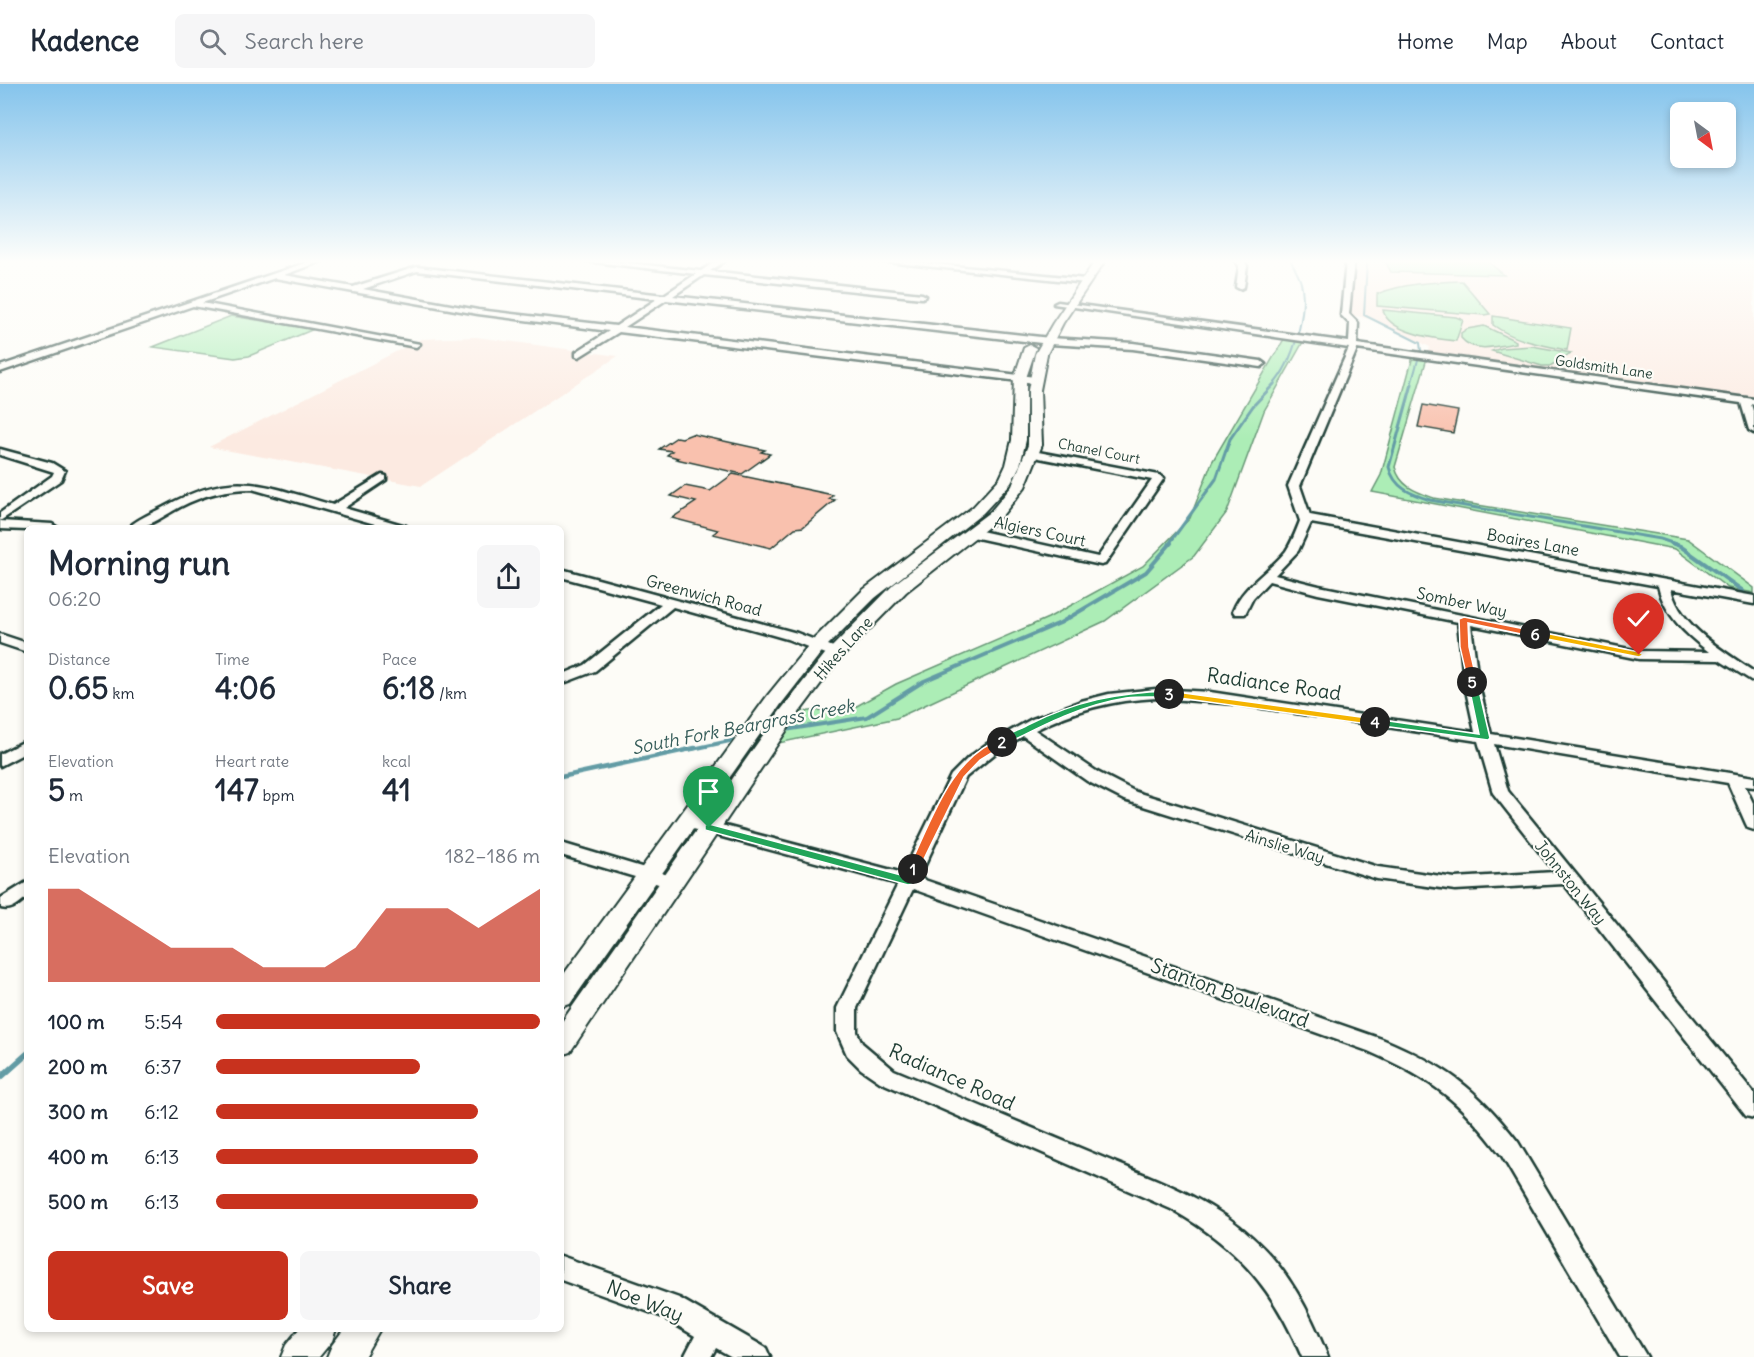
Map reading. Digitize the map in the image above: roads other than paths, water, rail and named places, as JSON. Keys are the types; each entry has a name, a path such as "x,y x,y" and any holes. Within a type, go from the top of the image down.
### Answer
{"main road":[{"name":"Hikes Lane","path":"564,1040 709,828 764,731 818,645 869,594 978,510 1006,480 1013,465 1019,440 1027,379 1041,354 1040,336 1052,320"},
{"name":"Hikes Lane","path":"564,993 646,875 744,743 787,716 836,652 900,588 972,533 1008,501 1026,472 1033,454 1036,431 1027,379"},
{"path":"298,1357 318,1332"},
{"path":"344,1357 362,1332"}],"street":[{"path":"0,369 145,320"},
{"path":"285,320 416,344"},
{"path":"546,320 1027,379"},
{"path":"579,354 629,320"},
{"path":"894,320 1133,346 1262,364"},
{"name":"Goldsmith Lane","path":"1182,320 1749,402"},
{"path":"1240,611 1244,598 1293,550 1306,521 1295,493 1296,479 1353,345 1354,324 1350,320"},
{"path":"1749,402 1754,430"},
{"path":"0,452 48,465 60,471 52,482 0,518"},
{"name":"Chanel Court","path":"1033,454 1159,478 1101,561"},
{"path":"335,509 382,478"},
{"path":"140,525 197,494 228,486 253,486 391,525"},
{"name":"Boaires Lane","path":"1305,518 1754,600"},
{"path":"0,525 24,526"},
{"name":"Algiers Court","path":"972,533 1101,561"},
{"name":"Greenwich Road","path":"564,574 836,652"},
{"name":"Somber Way","path":"1268,577 1639,655 1722,656"},
{"path":"1664,584 1670,606 1679,619 1722,656 1754,678"},
{"path":"564,679 590,668 670,603"},
{"name":"Johnston Way","path":"1464,619 1465,647 1485,738 1501,793 1754,1108"},
{"path":"0,638 24,647"},
{"name":"Radiance Road","path":"1315,1357 1293,1308 1279,1284 1261,1260 1217,1222 1179,1201 887,1076 857,1054 846,1028 847,1008 959,775 977,757 1025,730 1083,704 1128,695 1164,693 1213,698 1485,738 1754,782"},
{"name":"Ainslie Way","path":"1025,730 1093,777 1130,796 1377,873 1455,884 1568,878"},
{"path":"0,761 24,747"},
{"path":"1734,778 1754,824"},
{"name":"Stanton Boulevard","path":"687,822 908,881 978,903 1375,1045 1417,1063 1448,1082 1488,1120 1510,1149 1634,1357"},
{"path":"564,850 672,882"},
{"path":"7,903 24,890"},
{"name":"Noe Way","path":"564,1269 670,1307 753,1356"},
{"path":"697,1357 712,1331"}],"waterway":[{"name":"South Fork Beargrass Creek","path":"1273,385 1287,364 1300,320"},
{"path":"1375,320 1420,343 1421,351"},
{"path":"1411,385 1419,356"},
{"name":"South Fork Beargrass Creek","path":"1169,544 1216,479 1230,439 1253,406 1274,384"},
{"path":"1412,384 1389,467 1395,480 1404,489 1430,500 1660,539 1675,544"},
{"name":"South Fork Beargrass Creek","path":"785,730 867,717 924,681 1060,623 1146,572 1171,543"},
{"path":"1671,543 1680,546 1743,591"},
{"name":"South Fork Beargrass Creek","path":"688,750 739,739"},
{"name":"South Fork Beargrass Creek","path":"564,776 695,748"},
{"name":"South Fork Beargrass Creek","path":"0,1078 24,1057"}]}
